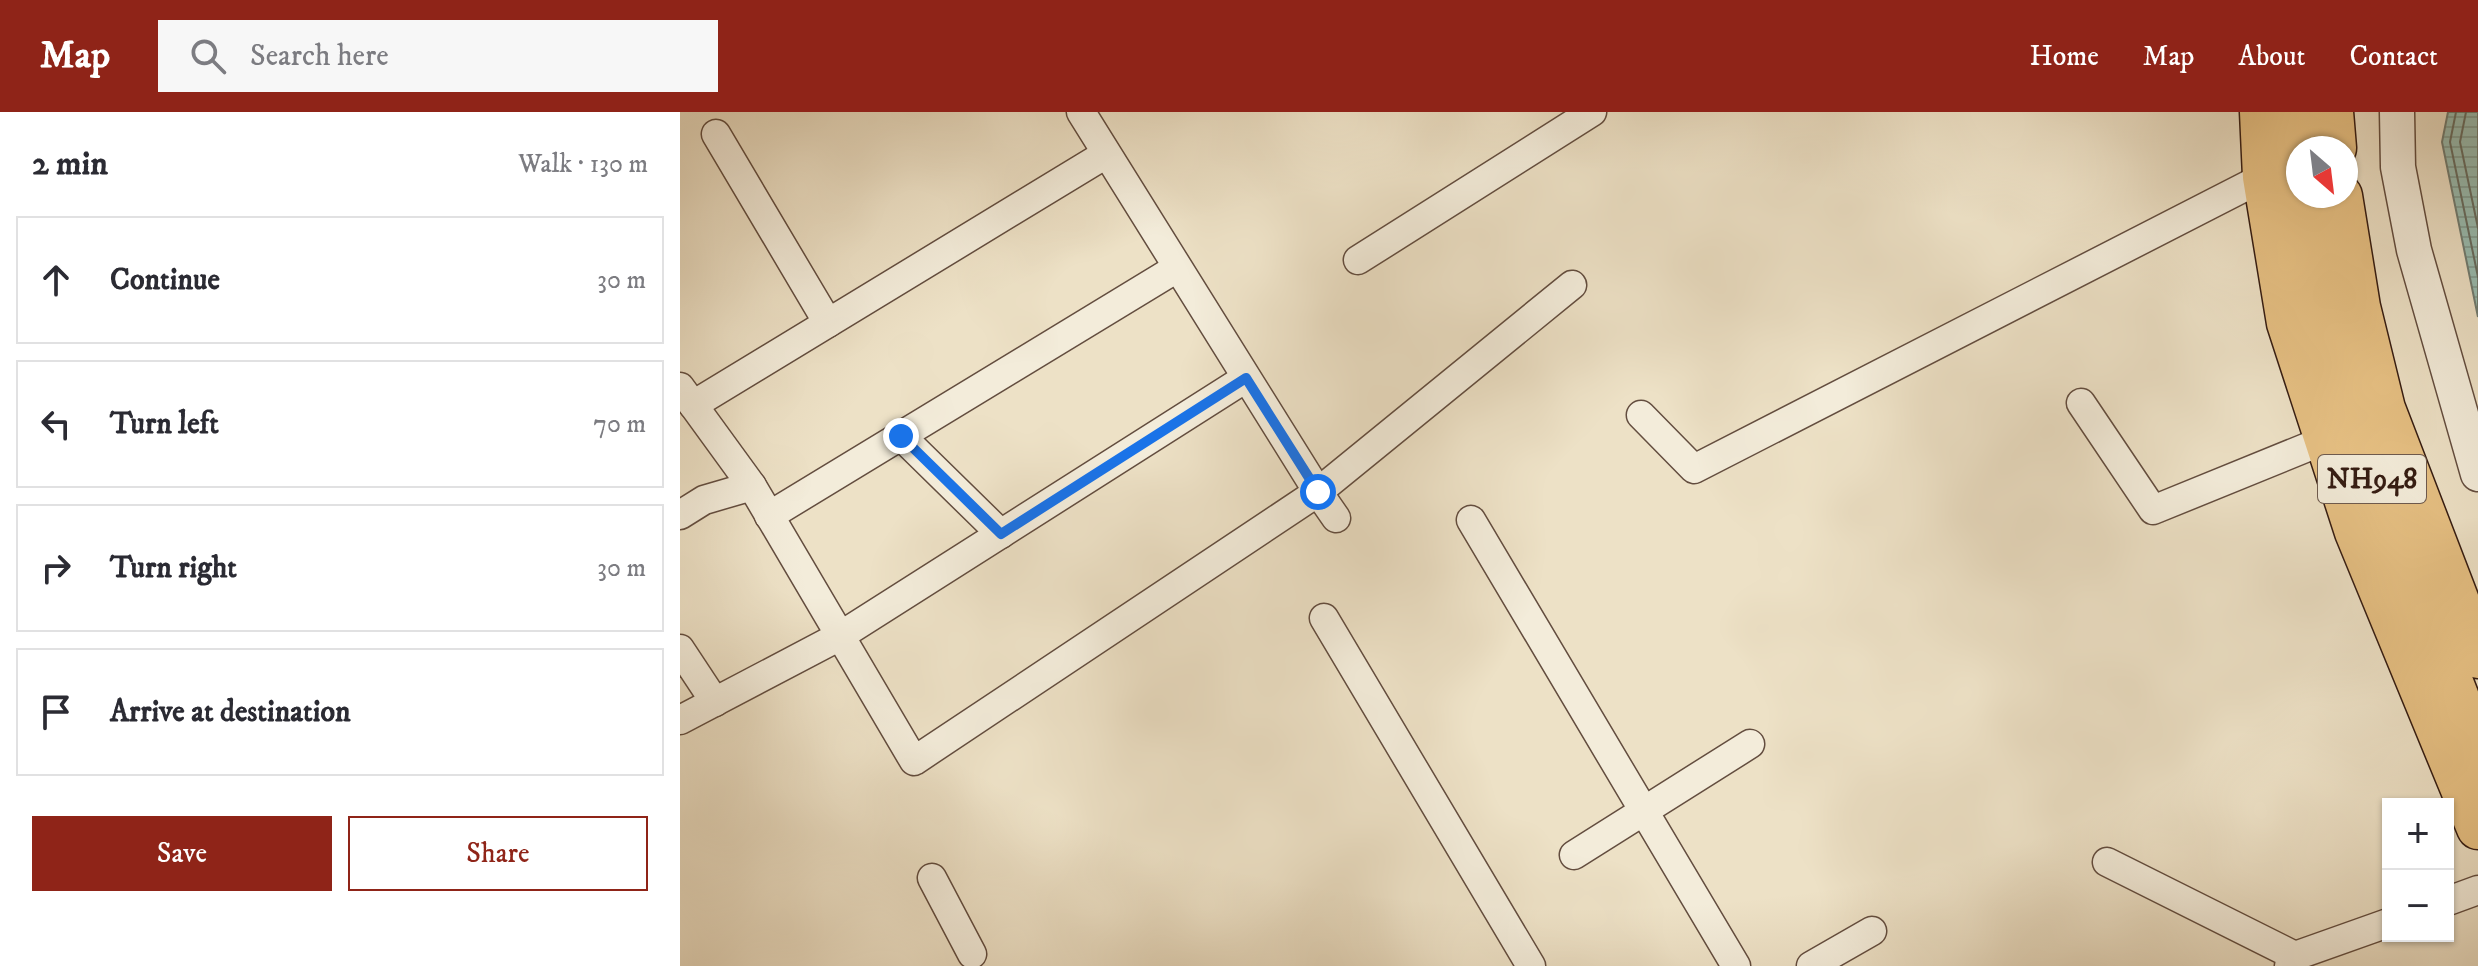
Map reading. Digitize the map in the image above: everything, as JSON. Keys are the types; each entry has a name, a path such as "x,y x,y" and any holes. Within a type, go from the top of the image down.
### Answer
{"highway":[{"name":"NH948","path":"2292,112 2293,136"},
{"path":"2331,112 2333,136"},
{"name":"NH948","path":"2293,208 2351,426 2478,752"},
{"name":"NH948","path":"2342,208 2358,307 2383,409 2478,656"}],"main road":[{"path":"2261,112 2286,184"},
{"path":"2287,208 2288,323 2356,532 2478,828"}],"street":[{"path":"1081,112 1336,518"},
{"path":"1358,260 1592,112"},
{"path":"2397,112 2398,167 2414,250 2478,474"},
{"path":"716,134 828,323"},
{"path":"1106,154 828,323 686,396 752,486 914,761 1318,492 1572,285"},
{"path":"1641,415 1694,469 2286,187"},
{"path":"769,516 1177,268"},
{"path":"680,720 840,636 1246,378"},
{"path":"2081,403 2153,510 2325,440"},
{"path":"901,436 1001,534"},
{"path":"680,515 704,500 752,486"},
{"path":"1471,520 1736,966"},
{"path":"1324,618 1531,966"},
{"path":"680,649 715,702"},
{"path":"1574,855 1750,744"},
{"path":"2107,862 2292,961 2382,925"},
{"path":"932,878 968,962"},
{"path":"2454,899 2478,890"},
{"path":"1811,966 1872,931"}],"water":[{"path":"2448,112 2478,112 2478,317 2442,142"}],"route":[{"path":"901,436 1001,534 1246,378 1318,492"}]}
